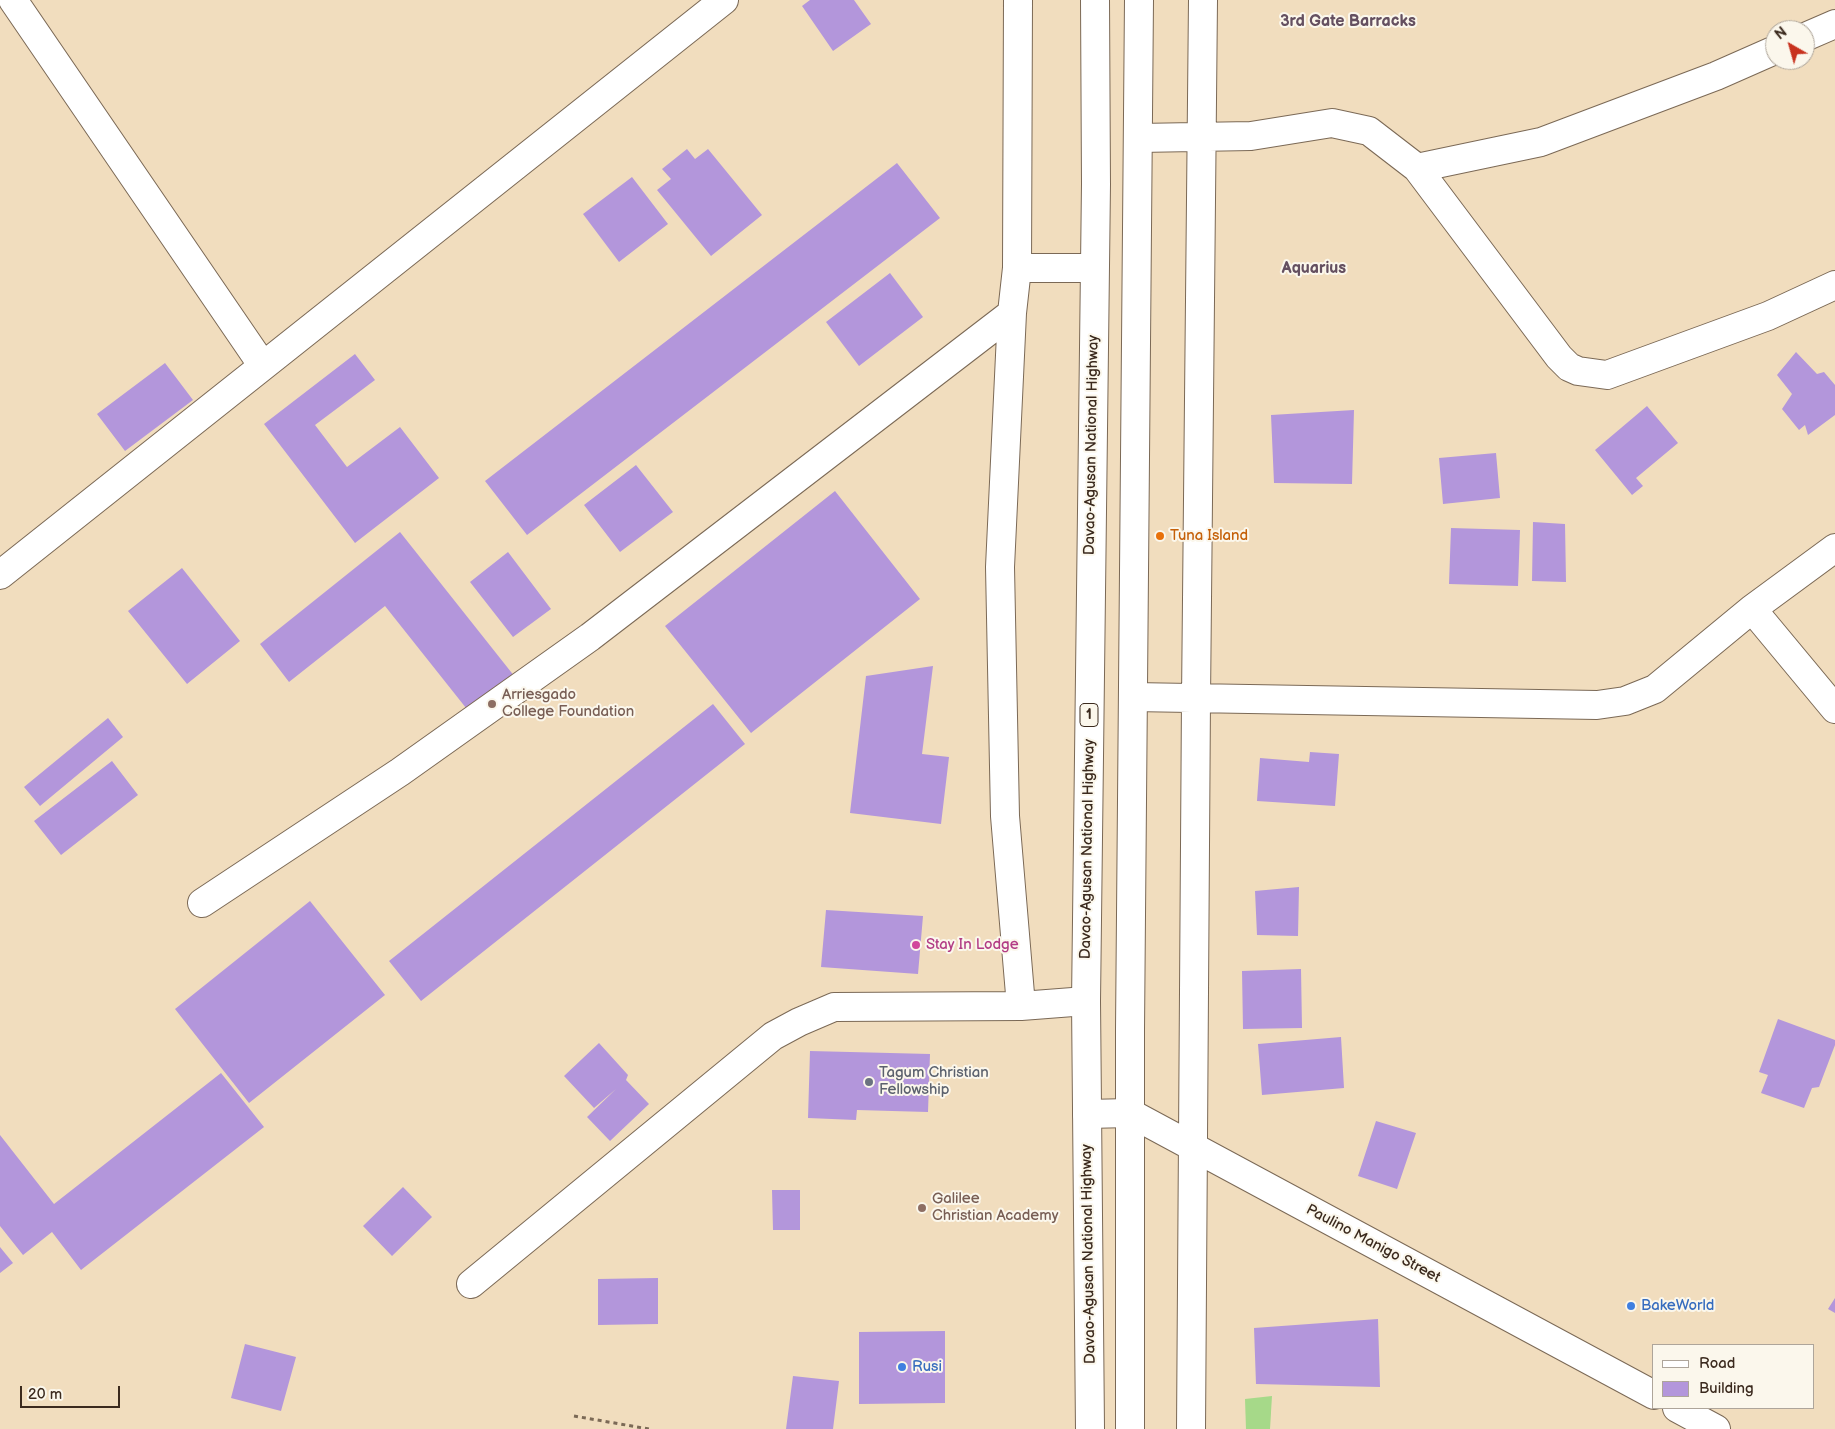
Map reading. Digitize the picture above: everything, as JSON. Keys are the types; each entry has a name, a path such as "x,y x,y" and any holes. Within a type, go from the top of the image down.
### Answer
{"main road":[{"path":"13,0 263,366"},
{"path":"0,575 724,0"},
{"path":"1018,0 1017,268 1012,312 1000,567 1005,816 1020,1006"},
{"name":"Davao-Agusan National Highway","path":"1090,1429 1086,1001 1095,0"},
{"path":"1130,1429 1130,1113 1139,0"},
{"path":"1191,1429 1201,137 1204,0"},
{"path":"1815,33 1835,24"},
{"path":"1417,168 1541,142 1716,76 1765,54"},
{"path":"1139,138 1251,136 1332,123 1369,131 1417,168 1559,357 1578,371 1607,375 1768,316 1835,285"},
{"path":"1017,268 1094,268"},
{"path":"202,903 400,772 590,637 1012,312"},
{"path":"1133,697 1597,705 1625,701 1655,689 1752,609 1835,548"},
{"path":"1752,609 1835,710"},
{"path":"471,1284 773,1036 799,1022 834,1006 1020,1006 1086,1001"},
{"name":"Paulino Manigo Street","path":"1088,1114 1130,1113 1652,1395"},
{"path":"1679,1409 1716,1429"}],"path":[{"path":"574,1416 649,1429"}],"green space":[{"path":"1272,1396 1270,1429 1246,1429 1245,1399"}],"building":[{"path":"810,0 854,0 871,24 833,51 802,6"},
{"path":"687,149 695,159 708,149 762,215 711,256 657,190 671,179 662,169"},
{"path":"897,163 940,218 527,535 485,481"},
{"path":"632,177 668,224 619,262 583,214"},
{"path":"890,273 923,317 859,366 826,322"},
{"path":"1796,352 1817,374 1824,372 1835,385 1835,415 1808,435 1805,425 1799,430 1782,409 1792,394 1777,375"},
{"path":"355,354 375,380 315,425 347,467 400,427 439,478 355,543 264,424"},
{"path":"165,363 193,400 125,451 97,414"},
{"path":"1647,406 1678,443 1636,478 1643,486 1632,495 1595,450"},
{"path":"1354,410 1352,484 1274,483 1271,415"},
{"path":"1496,453 1500,498 1443,504 1439,458"},
{"path":"636,465 673,512 620,552 584,505"},
{"path":"835,491 920,599 751,733 665,626"},
{"path":"1533,522 1565,524 1566,582 1532,581"},
{"path":"1451,528 1520,530 1518,586 1449,584"},
{"path":"400,532 515,677 470,713 385,606 289,682 260,644"},
{"path":"508,552 551,609 513,637 470,582"},
{"path":"182,568 240,641 187,684 128,611"},
{"path":"933,666 922,754 949,757 941,824 850,813 866,676"},
{"path":"713,704 745,744 421,1001 389,961"},
{"path":"108,718 123,737 40,806 24,787"},
{"path":"1310,752 1339,754 1335,806 1257,801 1260,758 1309,762"},
{"path":"112,761 138,795 61,855 34,821"},
{"path":"1299,887 1298,936 1257,935 1255,891"},
{"path":"310,901 385,995 249,1103 175,1009"},
{"path":"826,910 923,916 918,974 821,967"},
{"path":"1301,969 1302,1028 1243,1029 1242,971"},
{"path":"1778,1019 1835,1040 1835,1045 1819,1087 1812,1088 1804,1108 1761,1093 1768,1075 1759,1072"},
{"path":"1341,1037 1344,1088 1262,1095 1258,1044"},
{"path":"599,1043 628,1075 626,1080 649,1104 610,1141 587,1117 616,1089 594,1108 564,1076"},
{"name":"Tagum Christian Fellowship","path":"810,1051 930,1054 928,1112 857,1110 856,1120 808,1118"},
{"path":"221,1073 264,1127 81,1270 52,1232 23,1255 0,1226 0,1135 54,1204"},
{"path":"1376,1121 1416,1133 1397,1189 1358,1176"},
{"path":"403,1187 432,1217 392,1256 363,1226"},
{"path":"772,1190 800,1190 800,1230 773,1230"},
{"path":"0,1247 13,1263 0,1273"},
{"path":"658,1278 658,1324 598,1325 598,1279"},
{"path":"1835,1298 1835,1313 1828,1309"},
{"path":"1378,1319 1380,1387 1256,1384 1254,1328"},
{"name":"Rusi","path":"945,1331 945,1403 859,1404 859,1332"},
{"path":"245,1344 296,1357 281,1411 231,1398"},
{"path":"793,1376 839,1381 833,1429 786,1429"}],"place":[{"name":"Tuna Island","path":"1160,536"},
{"name":"Arriesgado College Foundation","path":"492,704"},
{"name":"Stay In Lodge","path":"916,945"},
{"name":"Tagum Christian Fellowship","path":"869,1082"},
{"name":"Galilee Christian Academy","path":"922,1208"},
{"name":"BakeWorld","path":"1631,1306"},
{"name":"Rusi","path":"902,1367"}],"district":[{"name":"3rd Gate Barracks","path":"1348,22"},
{"name":"Aquarius","path":"1314,269"}]}
